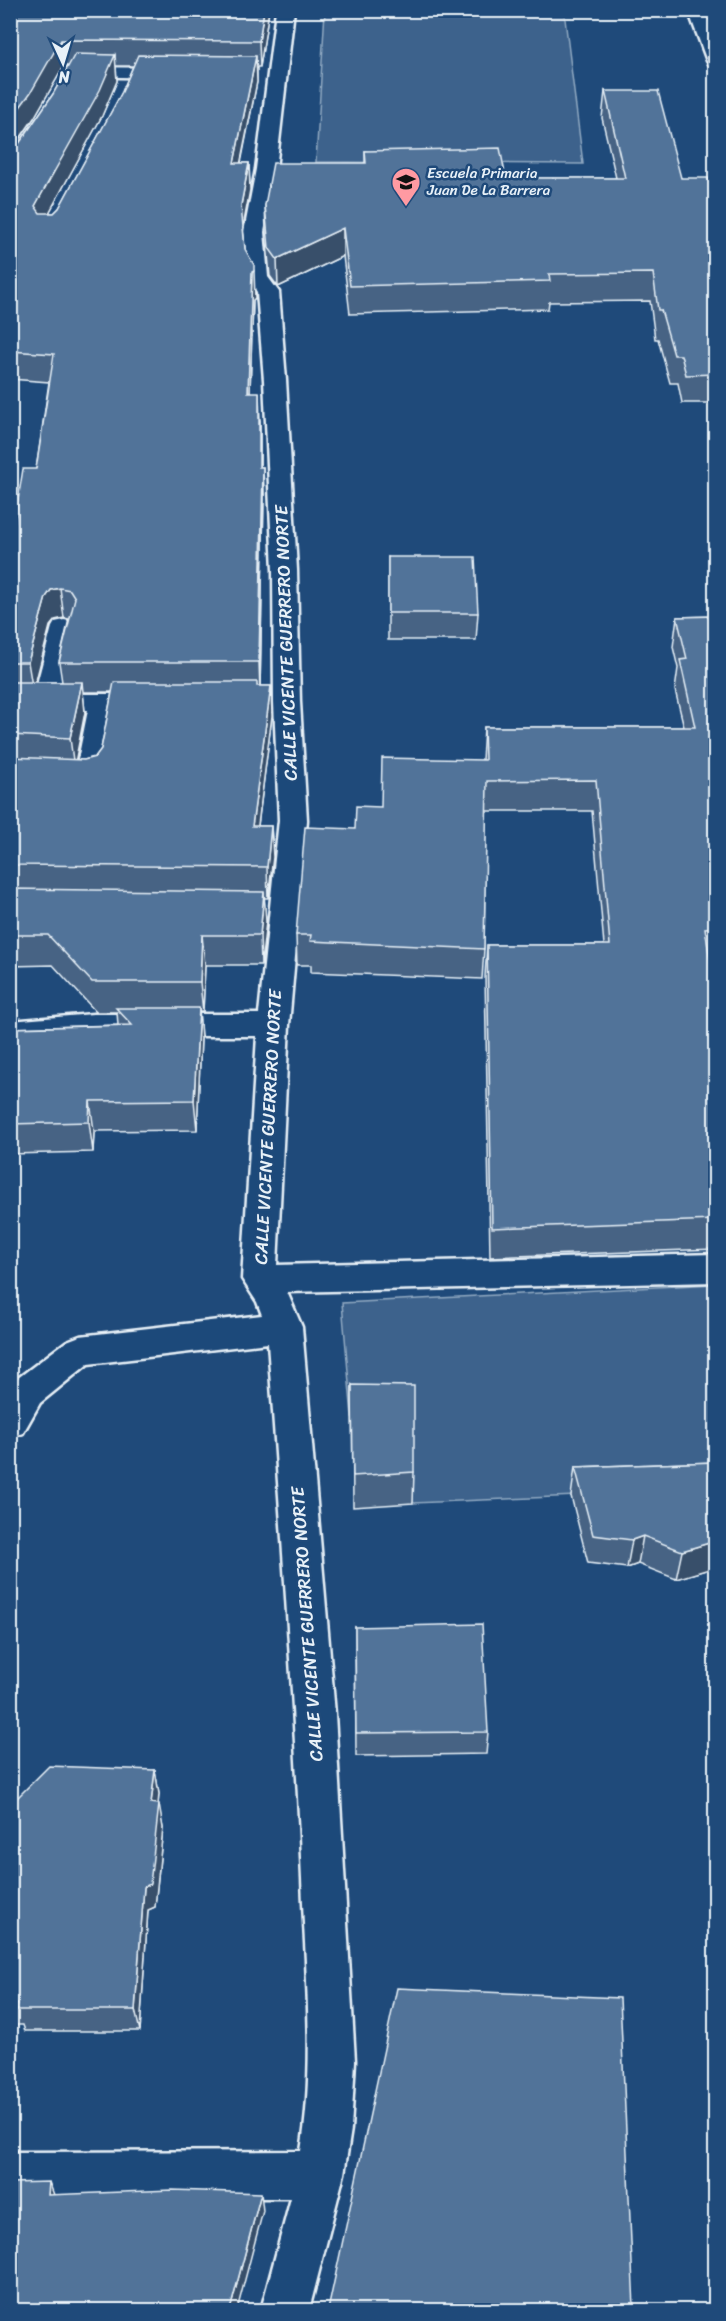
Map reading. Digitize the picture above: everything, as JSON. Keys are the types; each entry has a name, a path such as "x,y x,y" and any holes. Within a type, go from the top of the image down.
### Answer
{"street":[{"name":"CALLE VICENTE GUERRERO NORTE","path":"285,10 266,170 254,232 258,277 268,291 275,381 288,633 276,702 293,820 270,910 273,1025 259,1280 272,1296 284,1327 315,1714 332,2061 328,2129 321,2174 285,2310"},
{"path":"696,10 716,61"},
{"path":"58,62 188,70 132,73 70,72 60,92"},
{"path":"256,71 279,71"},
{"path":"10,702 183,702"},
{"path":"10,776 88,779 103,702"},
{"path":"10,1032 93,1025 273,1025"},
{"path":"259,1280 716,1268"},
{"path":"10,1422 27,1392 80,1351 284,1327"},
{"path":"10,2175 321,2174"}],"lane":[{"path":"123,95 132,73"},
{"path":"45,703 64,627"}],"shaded area":[{"path":"325,11 564,11 583,164 316,162"},
{"path":"715,1284 715,1490 413,1503 413,1419 352,1417 342,1303"}],"building":[{"path":"10,10 264,10 259,41 61,40 31,92 10,121"},
{"path":"75,54 115,55 100,90 35,206 40,213 54,213 59,208 122,92 138,55 256,56 234,163 249,163 241,205 245,249 254,265 248,392 259,392 259,467 263,467 259,662 59,662 75,598 70,590 60,588 51,590 46,597 28,662 10,662 10,533 13,531 23,469 36,469 54,354 10,351 10,152 14,151 53,94"},
{"path":"605,91 658,91 681,178 708,178 716,207 716,374 686,375 681,355 674,355 661,310 658,310 653,273 549,274 550,281 350,286 343,228 277,259 269,248 265,205 273,163 366,163 365,151 500,148 506,178 625,178"},
{"path":"388,557 475,557 478,613 388,613"},
{"path":"716,616 716,927 705,928 716,999 716,1220 492,1228 487,945 610,945 596,780 487,781 484,949 310,941 311,935 296,935 305,827 355,829 356,806 381,807 382,758 485,760 484,727 695,727 680,660 687,659 677,617"},
{"path":"10,682 82,682 70,738 10,735"},
{"path":"114,682 257,682 257,686 271,686 252,826 271,826 267,867 10,865 10,757 84,760 95,757 101,749"},
{"path":"10,889 264,892 260,935 202,935 200,982 92,982 48,935 10,935"},
{"path":"116,1008 199,1008 194,1100 90,1101 89,1122 10,1124 10,1028 132,1025"},
{"path":"352,1385 414,1386 414,1472 353,1476"},
{"path":"716,1462 716,1541 682,1551 643,1536 632,1540 593,1535 575,1467"},
{"path":"482,1624 488,1732 356,1733 355,1627"},
{"path":"49,1766 155,1770 151,1803 159,1804 150,1884 144,1887 135,2010 17,2010 18,2004 10,2004 10,1805"},
{"path":"397,1988 620,1998 634,2308 328,2310"},
{"path":"49,2182 48,2195 172,2190 261,2193 230,2310 10,2310 10,2183"}],"place":[{"name":"Escuela Primaria Juan De La Barrera","path":"406,208"}]}
